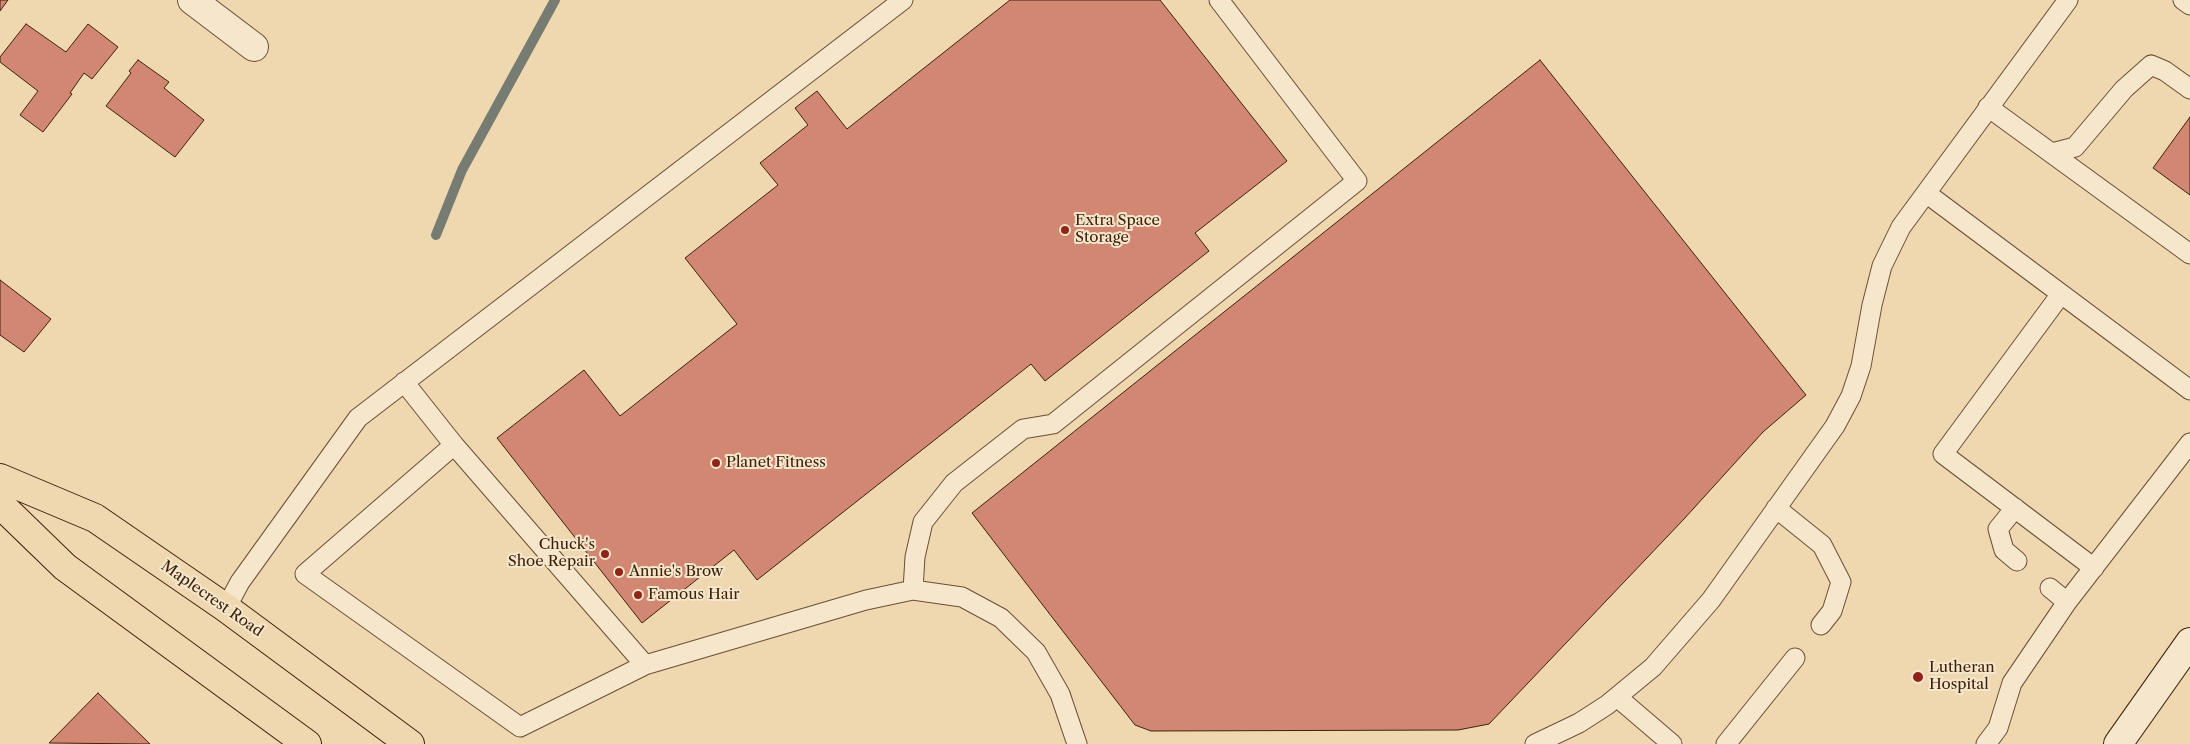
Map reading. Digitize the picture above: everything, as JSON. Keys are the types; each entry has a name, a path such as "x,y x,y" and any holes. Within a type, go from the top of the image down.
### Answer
{"main road":[{"path":"192,0 254,47"},
{"name":"Maplecrest Road","path":"0,478 96,518 226,608 410,744"},
{"path":"0,504 65,567 307,744"},
{"path":"2118,744 2190,642"}],"lane":[{"path":"226,608 240,582 358,418 903,0"},
{"path":"913,590 915,557 923,522 954,483 1023,429 1053,424 1357,181 1219,0"},
{"path":"1536,744 1579,723 1617,697 1653,667 1711,600 1836,426 1851,396 1861,366 1872,305 1882,266 1901,227 2068,0"},
{"path":"2183,0 2190,5"},
{"path":"2052,154 2075,146 2124,88 2151,65 2165,71 2190,89"},
{"path":"1988,107 2190,254"},
{"path":"1926,193 2190,390"},
{"path":"2061,294 1942,454 2094,568"},
{"path":"404,382 454,445 645,665"},
{"path":"1986,744 1998,728 2012,683 2067,602 2190,443"},
{"path":"454,445 305,574 520,727 645,665 866,600 913,590 962,597 1001,618 1036,652 1060,694 1077,744"},
{"path":"1776,508 1822,545 1841,582 1832,611 1821,625"},
{"path":"2015,508 1998,530 2004,550 2017,561"},
{"path":"2050,588 2067,602"},
{"path":"1726,744 1795,658"},
{"path":"1617,697 1672,744"}],"building":[{"path":"0,0 8,0 0,11"},
{"path":"1010,0 1160,0 1287,161 1195,233 1209,251 1045,381 1031,364 757,580 734,550 642,623 497,438 584,370 620,416 737,324 685,258 778,185 760,163 808,125 795,108 817,91 847,129"},
{"path":"26,24 66,52 88,24 118,47 92,79 84,73 70,93 72,94 43,132 20,115 38,91 0,62 0,57"},
{"path":"138,60 169,82 164,88 204,120 175,157 106,106 131,73 129,71"},
{"path":"1540,60 1806,395 1763,432 1684,519 1489,724 1458,730 1151,731 1135,725 972,513"},
{"path":"2190,117 2190,195 2153,168"},
{"path":"0,280 51,319 24,352 0,335"},
{"path":"98,693 150,744 49,743"}],"waterway":[{"path":"436,235 462,170 555,0"}],"place":[{"name":"Extra Space Storage","path":"1065,230"},
{"name":"Planet Fitness","path":"716,463"},
{"name":"Chuck's Shoe Repair","path":"605,554"},
{"name":"Annie's Brow","path":"619,572"},
{"name":"Famous Hair","path":"638,595"},
{"name":"Lutheran Hospital","path":"1918,677"}]}
